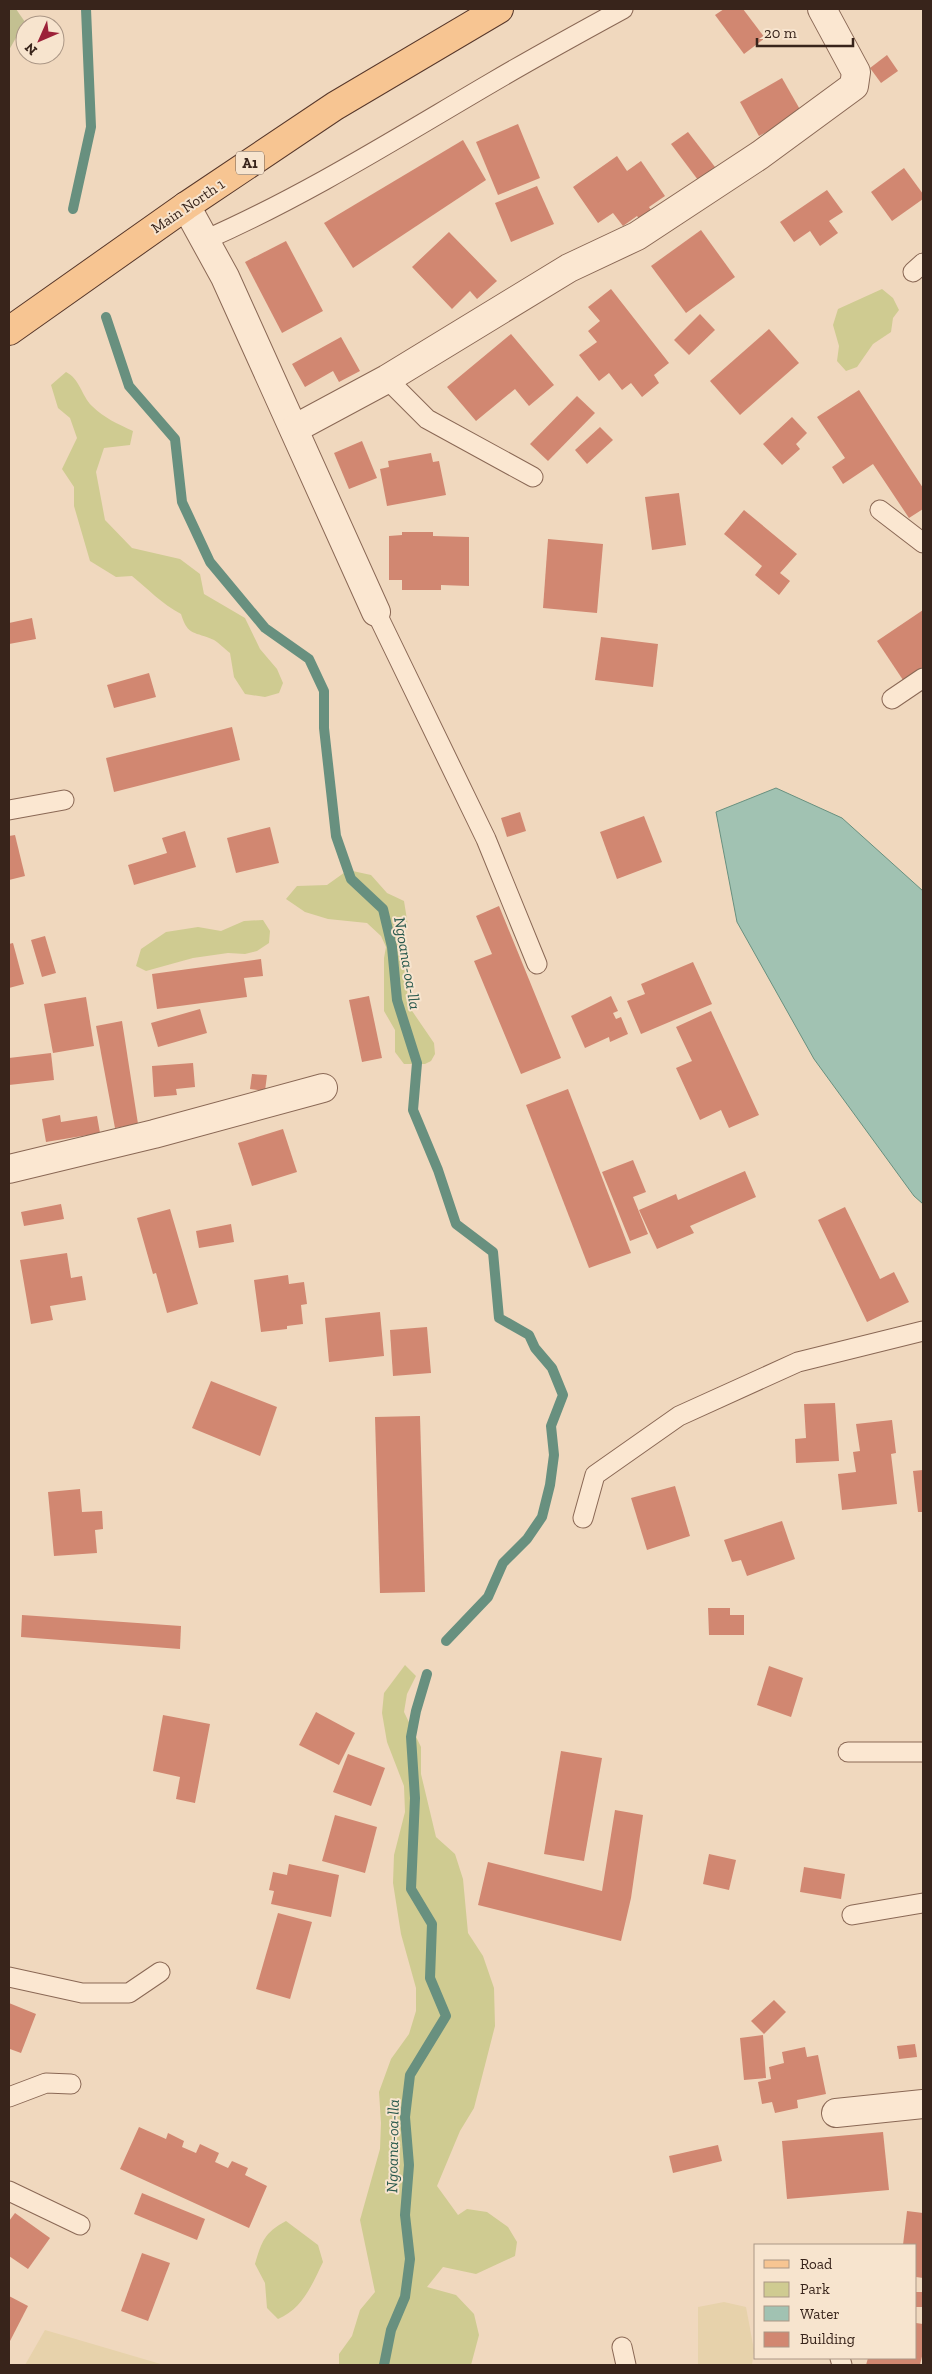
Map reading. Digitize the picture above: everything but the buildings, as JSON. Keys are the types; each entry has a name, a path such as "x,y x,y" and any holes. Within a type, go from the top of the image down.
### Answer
{"main road":[{"name":"Main North 1","path":"9,331 186,206 335,106 499,9"}],"street":[{"path":"294,429 387,378 569,268 637,236 760,155 854,86 856,72 822,9"},
{"path":"186,206 206,240 376,612"},
{"path":"9,1168 154,1134 323,1088"},
{"path":"836,2113 923,2104"}],"lane":[{"path":"206,240 258,217 328,180 494,82 623,9"},
{"path":"387,378 427,419 533,477"},
{"path":"880,510 923,543"},
{"path":"376,612 486,839 537,964"},
{"path":"892,700 923,678"},
{"path":"9,810 64,800"},
{"path":"583,1518 595,1475 678,1416 798,1362 923,1331"},
{"path":"848,1752 923,1752"},
{"path":"852,1915 923,1903"},
{"path":"9,1977 82,1993 129,1994 160,1972"},
{"path":"9,2097 46,2083 71,2084"},
{"path":"9,2191 80,2225"}],"shaded area":[{"path":"9,9 16,9 20,15 15,15 15,40 9,50"},
{"path":"724,2302 746,2307 754,2350 752,2365 698,2365 698,2307"},
{"path":"45,2330 164,2365 25,2365"}],"green space":[{"path":"882,289 893,298 899,310 893,318 891,332 873,344 857,367 846,371 837,361 839,346 833,325 838,309"},
{"path":"66,372 77,383 88,402 101,414 133,431 130,445 104,448 96,472 105,520 132,548 180,559 200,574 204,594 245,618 260,649 277,669 283,683 279,693 265,697 245,694 234,677 230,653 222,646 214,640 190,630 186,626 181,614 161,601 132,576 116,577 90,561 74,506 74,487 62,469 77,438 70,418 58,408 51,385"},
{"path":"348,870 371,875 387,893 404,901 408,926 399,939 398,947 405,964 408,1005 434,1043 435,1054 431,1061 425,1064 404,1064 395,1052 395,1030 384,1011 384,958 386,947 381,936 367,923 328,919 305,912 286,899 297,886 327,885"},
{"path":"263,920 270,931 269,943 257,951 245,954 228,953 193,958 146,971 136,966 141,949 166,932 198,927 221,931 244,921"},
{"path":"405,1665 416,1676 407,1694 404,1712 421,1747 421,1774 436,1837 455,1854 463,1879 468,1933 483,1956 494,1988 495,2026 474,2108 460,2131 437,2186 458,2215 467,2209 487,2212 508,2227 517,2242 515,2256 476,2274 443,2267 427,2287 456,2295 474,2314 479,2335 471,2365 339,2365 339,2354 352,2336 360,2310 375,2292 360,2220 380,2149 379,2092 391,2059 409,2034 416,2011 416,1988 401,1934 393,1883 394,1855 405,1812 404,1786 387,1742 382,1713 384,1693"},
{"path":"286,2221 318,2245 323,2262 300,2303 278,2319 267,2308 265,2283 255,2264 265,2238"}],"water":[{"path":"776,788 842,818 923,891 923,1204 914,1196 814,1059 737,922 716,812"}],"waterway":[{"name":"Ngoana-oa-lla","path":"73,209 91,127 86,9"},
{"name":"Ngoana-oa-lla","path":"106,317 129,386 175,439 182,502 210,562 265,628 309,659 324,691 324,728 336,836 351,879 383,909 392,947 397,1000 417,1063 413,1110 438,1170 456,1224 493,1252 499,1318 529,1335 535,1348 552,1368 563,1395 551,1426 554,1455 550,1485 542,1517 527,1539 503,1563 488,1597 446,1641"},
{"name":"Ngoana-oa-lla","path":"384,2365 391,2330 405,2297 410,2259 405,2215 409,2165 405,2117 410,2075 446,2016 430,1978 432,1924 411,1889 415,1798 411,1737 416,1711 427,1674"}]}
